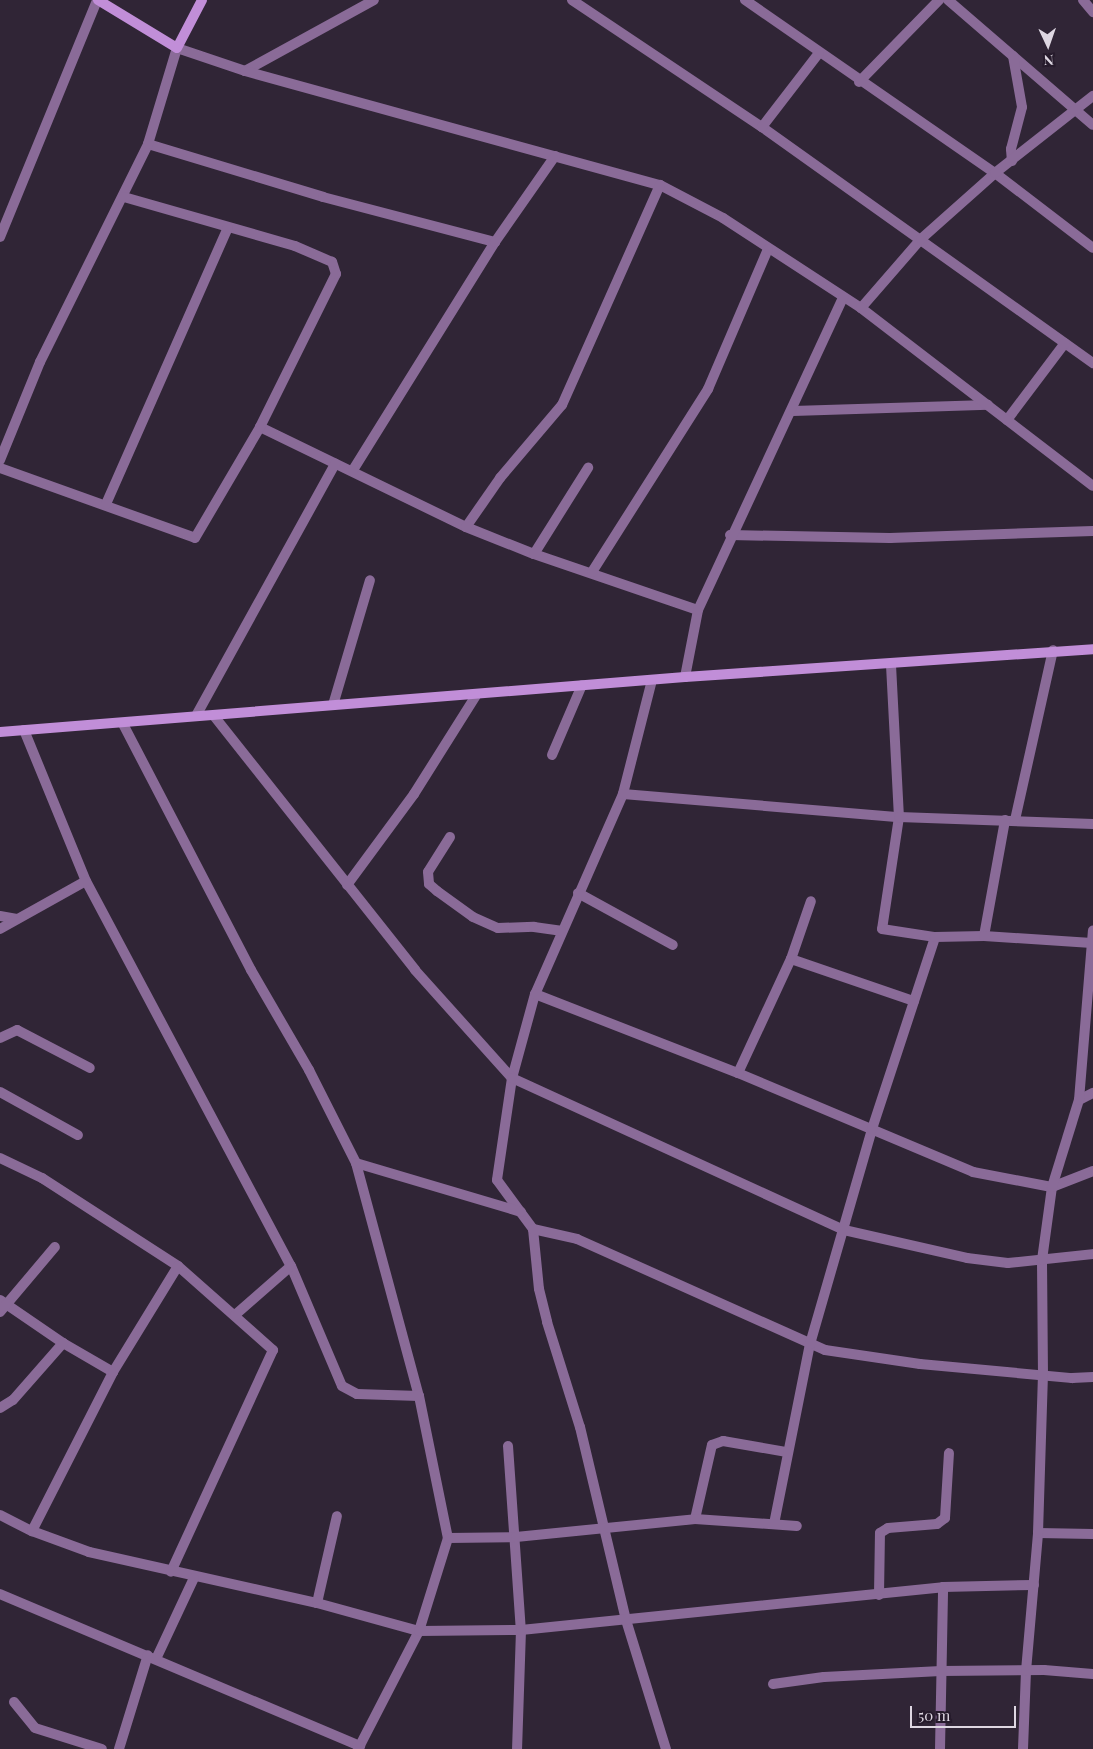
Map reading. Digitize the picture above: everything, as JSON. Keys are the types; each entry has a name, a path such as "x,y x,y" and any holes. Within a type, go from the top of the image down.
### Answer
{"street":[{"path":"0,236 97,0 178,48 245,71 660,185 724,218 768,249 861,308 1093,486"},
{"path":"0,460 40,362 124,197 148,144 178,48 202,0"},
{"path":"245,71 374,0"},
{"path":"572,0 762,127 1093,363"},
{"path":"745,0 859,82 995,173 1093,248"},
{"path":"859,82 937,0"},
{"path":"948,0 1093,125"},
{"path":"762,127 819,53"},
{"path":"1012,161 1011,149 1022,107 1013,56"},
{"path":"861,308 921,239 995,173 1093,96"},
{"path":"148,144 322,197 495,242"},
{"path":"353,470 495,242 555,156"},
{"path":"466,526 500,478 562,405 660,185"},
{"path":"0,468 106,504 195,538 260,428 336,274 336,268 332,262 294,246 124,197"},
{"path":"106,504 228,228"},
{"path":"592,572 708,389 768,249"},
{"path":"685,676 698,610 730,535 792,411 843,297"},
{"path":"1007,420 1065,343"},
{"path":"792,411 988,406"},
{"path":"260,428 335,464 353,470 466,526 534,554 592,572 698,610"},
{"path":"197,714 335,464"},
{"path":"534,554 588,468"},
{"path":"730,535 890,538 1093,531"},
{"path":"333,705 370,580"},
{"path":"0,732 123,724 197,714 214,716 685,676 891,665 1093,648"},
{"path":"984,936 1010,820 1053,650"},
{"path":"891,665 899,817 882,929 936,937 984,936 1092,944"},
{"path":"652,680 623,794 561,931 535,994 512,1078 497,1180 533,1229 543,1306 580,1428 626,1620 666,1749"},
{"path":"552,755 582,684"},
{"path":"347,885 414,794 477,694"},
{"path":"214,716 414,970 512,1078 844,1230 967,1258 1008,1263 1093,1254"},
{"path":"0,1594 152,1657 359,1747 419,1631 448,1538 419,1396 356,1163 309,1070 251,970 123,724"},
{"path":"24,730 86,881 291,1266 342,1386 357,1394 419,1396"},
{"path":"623,794 899,817 1093,824"},
{"path":"450,837 428,872 429,884 437,891 474,917 498,928 534,927 561,931"},
{"path":"0,929 86,881"},
{"path":"578,893 673,945"},
{"path":"738,1073 790,960 811,901"},
{"path":"0,916 17,919"},
{"path":"1023,1749 1026,1672 1038,1533 1043,1376 1042,1260 1052,1187 1079,1100 1093,931"},
{"path":"774,1524 810,1344 872,1129 936,937"},
{"path":"790,960 914,1001"},
{"path":"535,994 738,1073 973,1172 1052,1187 1093,1170"},
{"path":"0,1038 17,1030 90,1068"},
{"path":"0,1092 78,1135"},
{"path":"1079,1100 1093,1092"},
{"path":"0,1158 42,1178 178,1266 270,1345 273,1356 171,1572"},
{"path":"356,1163 521,1212"},
{"path":"533,1229 577,1240 810,1344 855,1356 1043,1376 1093,1377"},
{"path":"55,1247 2,1306 113,1372"},
{"path":"32,1531 113,1372 178,1266"},
{"path":"234,1315 291,1266"},
{"path":"0,1408 13,1400 63,1343"},
{"path":"695,1519 712,1445 724,1441 787,1452"},
{"path":"508,1446 516,1537 521,1630 517,1749"},
{"path":"879,1595 880,1533 888,1528 937,1524 945,1518 949,1453"},
{"path":"0,1515 32,1531 89,1552 194,1578 316,1603 419,1631 521,1630 943,1588 1034,1585"},
{"path":"316,1603 337,1516"},
{"path":"448,1538 516,1537 695,1519 797,1526"},
{"path":"1038,1533 1093,1534"},
{"path":"119,1749 152,1657 194,1578"},
{"path":"940,1749 943,1588"},
{"path":"773,1684 824,1677 941,1672 1093,1674"},
{"path":"14,1702 35,1728 102,1749"}]}
